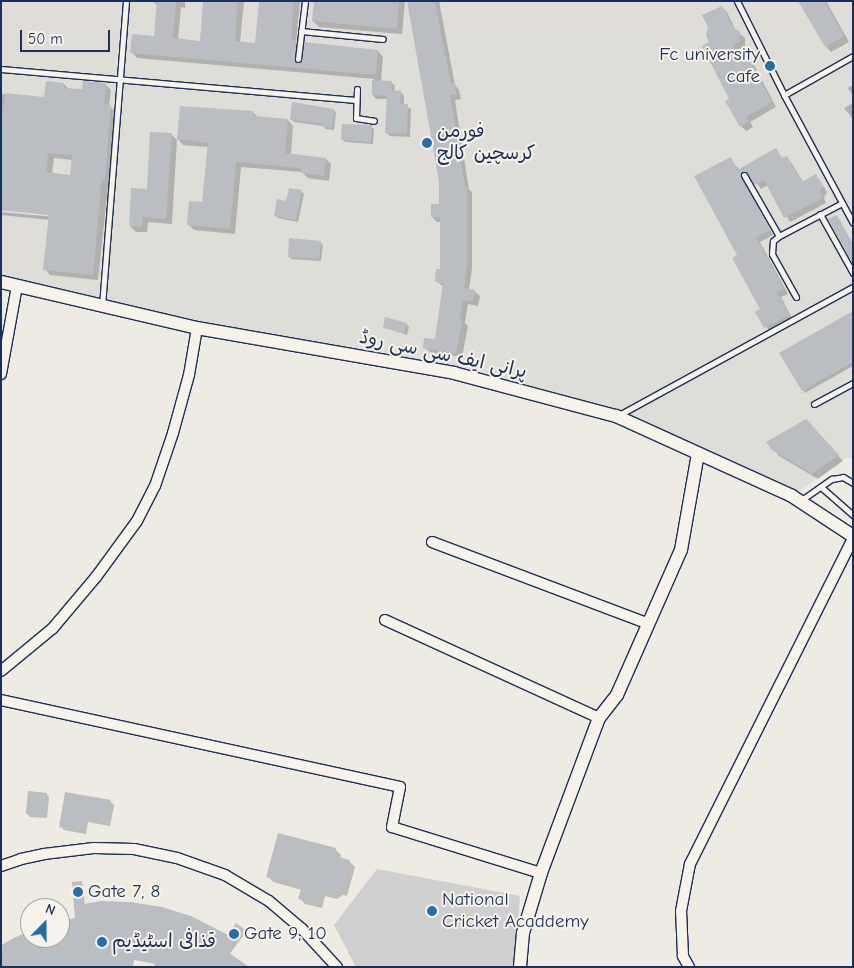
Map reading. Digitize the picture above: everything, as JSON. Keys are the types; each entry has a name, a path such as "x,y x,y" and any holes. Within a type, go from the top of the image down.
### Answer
{"street":[{"name":"پرانی ایف سی سی روڈ","path":"1,282 198,328 454,373 616,416 800,501 853,538"},
{"path":"1,374 17,286"},
{"path":"1,672 53,628 96,577 137,521 155,486 173,433 189,375 198,328"},
{"path":"520,967 523,933 541,873 600,718 617,695 681,550 698,454"},
{"path":"689,967 683,956 681,910 690,864 853,538"},
{"path":"432,542 649,624"},
{"path":"384,620 600,718"},
{"path":"1,700 400,787 392,827 541,873"},
{"path":"1,866 36,855 94,848 134,849 177,858 225,875 269,901 302,929 337,967"}],"lane":[{"path":"102,307 118,79 126,1"},
{"path":"298,59 304,1"},
{"path":"737,1 784,95 853,222"},
{"path":"301,32 383,39"},
{"path":"784,95 853,56"},
{"path":"1,68 356,100"},
{"path":"357,89 356,118 374,121"},
{"path":"744,176 778,236"},
{"path":"796,297 772,254 771,246 778,236 842,203"},
{"path":"820,214 853,273"},
{"path":"616,416 853,287"},
{"path":"814,404 852,385"},
{"path":"800,501 832,479 843,477 853,483"},
{"path":"821,487 853,515"}],"shaded area":[{"name":"فورمن کرسچین کالج","path":"1,1 853,1 853,460 848,457 792,496 616,416 454,373 1,285"},
{"name":"National Cricket Acaddemy","path":"377,869 520,896 515,967 356,967 334,925"}],"building":[{"path":"157,1 176,1 173,38 200,41 203,1 238,1 235,41 255,43 259,1 294,1 291,40 296,41 295,62 302,61 304,42 378,50 376,75 130,53 132,34 154,36"},
{"path":"314,1 399,1 397,29 312,21"},
{"path":"407,1 435,1 451,84 454,83 456,94 450,95 465,186 467,186 467,263 464,288 475,290 473,301 463,300 460,319 463,319 456,353 423,348 424,338 435,339 443,283 435,282 436,269 440,269 440,217 431,217 431,204 439,204 439,181"},
{"path":"798,1 824,1 844,36 825,47"},
{"path":"722,6 733,27 740,32 740,41 733,45 742,62 749,59 772,102 746,117 749,121 740,127 725,101 729,99 702,46 709,42 706,35 708,27 702,15"},
{"path":"372,80 392,81 391,90 401,91 400,104 408,104 407,134 385,133 387,96 372,95"},
{"path":"46,81 64,83 64,88 82,89 83,81 106,83 104,104 111,105 105,179 102,179 93,275 43,270 49,215 1,210 1,126 5,93 44,97","holes":["48,153 72,155 70,175 46,172"]},
{"path":"292,102 334,109 332,128 322,127 322,124 290,120"},
{"path":"180,106 253,111 253,116 288,119 285,153 326,158 324,176 301,173 301,168 236,162 230,229 187,225 189,201 202,202 208,143 177,139"},
{"path":"342,124 372,125 371,142 341,140"},
{"path":"150,132 172,133 166,219 142,217 142,227 129,226 131,188 147,189"},
{"path":"776,148 782,158 787,156 802,182 816,174 823,186 820,192 823,198 784,218 764,180 755,185 747,172 740,173 770,230 756,237 784,289 777,292 790,315 764,328 755,312 760,309 732,258 737,255 694,176 731,157 737,170"},
{"path":"289,188 302,190 296,220 274,216 277,199 286,201"},
{"path":"837,215 853,244 853,264 828,219"},
{"path":"289,238 321,241 319,259 288,257"},
{"path":"853,311 853,362 802,391 779,353"},
{"path":"385,317 407,323 404,333 383,328"},
{"path":"806,419 839,455 812,474 772,450 766,442"},
{"path":"28,791 47,793 45,816 26,814"},
{"path":"65,792 111,800 106,822 84,818 82,831 59,827"},
{"path":"278,833 336,848 334,856 350,860 342,891 337,890 330,894 320,891 317,903 298,899 302,886 266,877"},
{"name":"قذافی اسٹیڈیم","path":"82,881 84,904 101,901 130,902 162,907 191,916 228,935 236,923 244,929 228,952 249,967 154,967 155,963 133,958 132,967 1,967 1,945 20,935 20,948 70,948 70,919 75,918 72,882"}],"place":[{"name":"Fc university cafe","path":"770,66"},
{"name":"فورمن کرسچین کالج","path":"427,143"},
{"name":"Gate 7, 8","path":"78,892"},
{"name":"National Cricket Acaddemy","path":"432,911"},
{"name":"Gate 9, 10","path":"234,934"},
{"name":"قذافی اسٹیڈیم","path":"102,942"}]}
